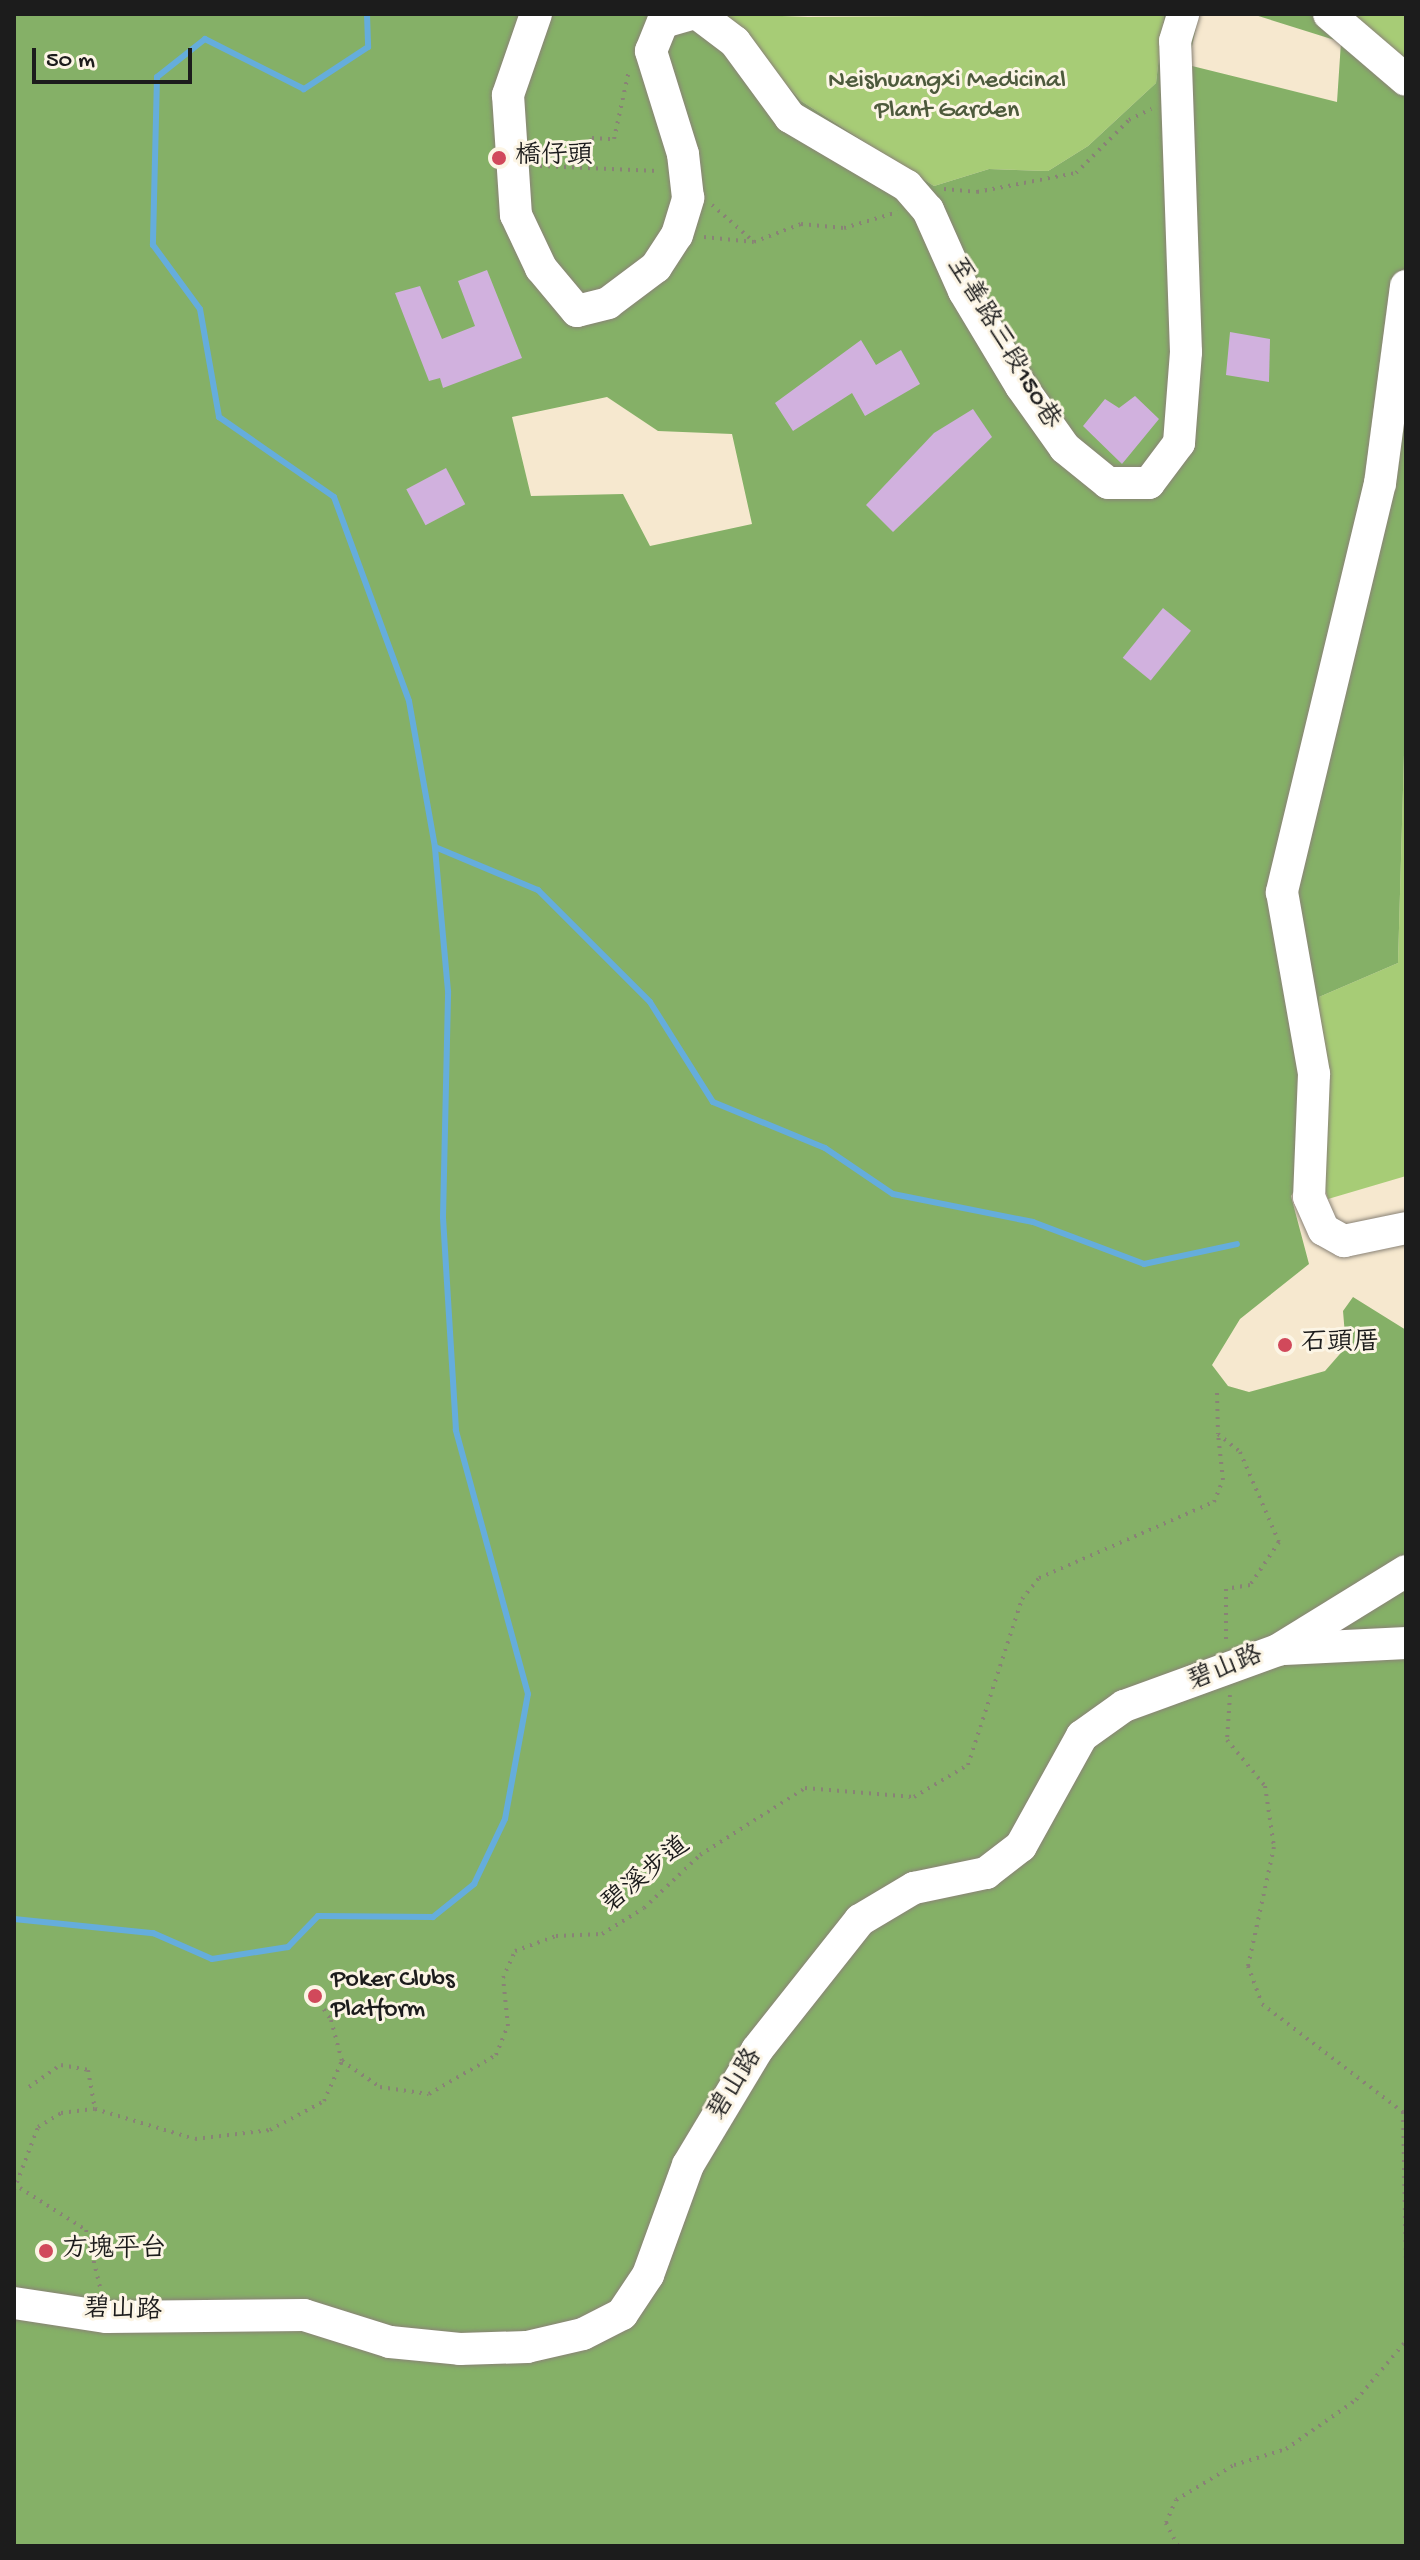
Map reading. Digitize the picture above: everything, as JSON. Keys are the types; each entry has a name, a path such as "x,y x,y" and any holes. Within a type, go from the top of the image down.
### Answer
{"street":[{"path":"536,14 508,95 509,155 516,215 541,268 577,311 608,303 656,267 677,235 688,198 651,51 663,22 691,14"},
{"name":"至善路三段150巷","path":"698,14 735,42 790,117 907,186 928,210 964,291 1021,386 1065,448 1108,483 1149,483 1179,443 1186,352 1175,41 1183,14"},
{"path":"1329,14 1406,80"},
{"path":"1406,286 1380,483 1282,892 1314,1074 1309,1197 1324,1230 1344,1241 1406,1228"},
{"name":"碧山路","path":"14,2303 107,2317 304,2315 390,2342 460,2349 527,2347 583,2334 622,2314 648,2275 688,2165 757,2050 860,1920 914,1888 986,1873 1021,1846 1082,1736 1124,1706 1278,1650 1406,1571"},
{"path":"1278,1650 1406,1643"}],"path":[{"path":"587,163 592,138 614,139 630,63"},
{"path":"677,235 754,242 801,224 844,228 898,212 892,197 907,186 977,192 1076,173 1129,120 1176,97"},
{"path":"509,155 528,167 587,163 635,173 663,170 664,192 720,207 754,242"},
{"name":"碧溪步道","path":"342,2061 380,2087 429,2094 496,2055 508,2026 503,1978 515,1951 556,1936 602,1934 644,1908 700,1855 805,1788 914,1797 968,1765 1022,1599 1039,1578 1214,1502 1223,1480 1217,1393"},
{"path":"1218,1434 1240,1452 1279,1542 1250,1585 1226,1589 1223,1672 1231,1697 1227,1740 1265,1786 1274,1847 1248,1966 1262,2004 1404,2112 1406,2265"},
{"path":"107,2317 86,2230 17,2189 38,2127 61,2113 95,2109 195,2139 270,2130 324,2101 342,2061 331,2020 315,1996"},
{"path":"29,2087 61,2065 88,2070 95,2109"},
{"path":"1178,2546 1166,2523 1176,2500 1234,2465 1286,2449 1356,2400 1406,2341"}],"green space":[{"path":"14,14 724,14 801,101 934,186 989,169 1048,171 1088,146 1156,83 1164,14 1199,14 1188,65 1337,102 1341,42 1252,14 1348,14 1406,65 1406,686 1398,963 1319,997 1321,1173 1303,1177 1291,1196 1309,1264 1240,1319 1212,1365 1228,1386 1249,1392 1325,1371 1346,1347 1343,1311 1353,1297 1406,1330 1406,2546 14,2546 14,2313 114,2327 283,2323 420,2355 554,2350 618,2327 659,2277 694,2179 765,2057 866,1929 926,1896 996,1879 1030,1847 1088,1741 1183,1689 1137,1694 1081,1725 1011,1848 987,1863 895,1885 860,1910 724,2090 677,2177 645,2267 616,2310 596,2322 456,2342 394,2338 285,2304 140,2307 14,2292","holes":["607,397 658,431 732,434 752,524 650,546 623,494 531,496 512,417"]},
{"name":"Neishuangxi Medicinal Plant Garden","path":"724,14 808,17 1164,14 1156,83 1088,146 1048,171 989,169 934,186 801,101"},
{"path":"1348,14 1406,14 1406,65"},
{"path":"1406,686 1406,1176 1328,1199 1321,1173 1319,997 1398,963"}],"building":[{"path":"487,270 522,358 443,388 440,378 429,381 395,293 420,286 442,339 475,326 458,281"},
{"path":"1230,332 1270,339 1269,382 1226,375"},
{"path":"861,340 876,365 901,350 920,384 865,416 852,393 793,431 775,403"},
{"path":"1135,396 1159,419 1122,464 1083,426 1105,399 1119,408"},
{"path":"973,409 992,437 893,532 866,505 934,433"},
{"path":"446,468 465,504 426,525 406,489"},
{"path":"1163,608 1191,631 1151,680 1123,658"}],"waterway":[{"path":"367,14 368,47 304,89 205,39 157,77 153,245 200,309 219,417 334,497 409,701 435,847 538,890 650,1002 713,1102 825,1148 893,1194 1033,1222 1144,1264 1237,1244"},
{"path":"14,1919 153,1933 212,1959 288,1947 318,1916 433,1917 474,1884 505,1819 528,1694 456,1430 443,1217 448,991 435,847"}],"place":[{"name":"橋仔頭","path":"499,158"},
{"name":"石頭厝","path":"1285,1345"},
{"name":"Poker Clubs Platform","path":"315,1996"},
{"name":"方塊平台","path":"46,2251"}]}
